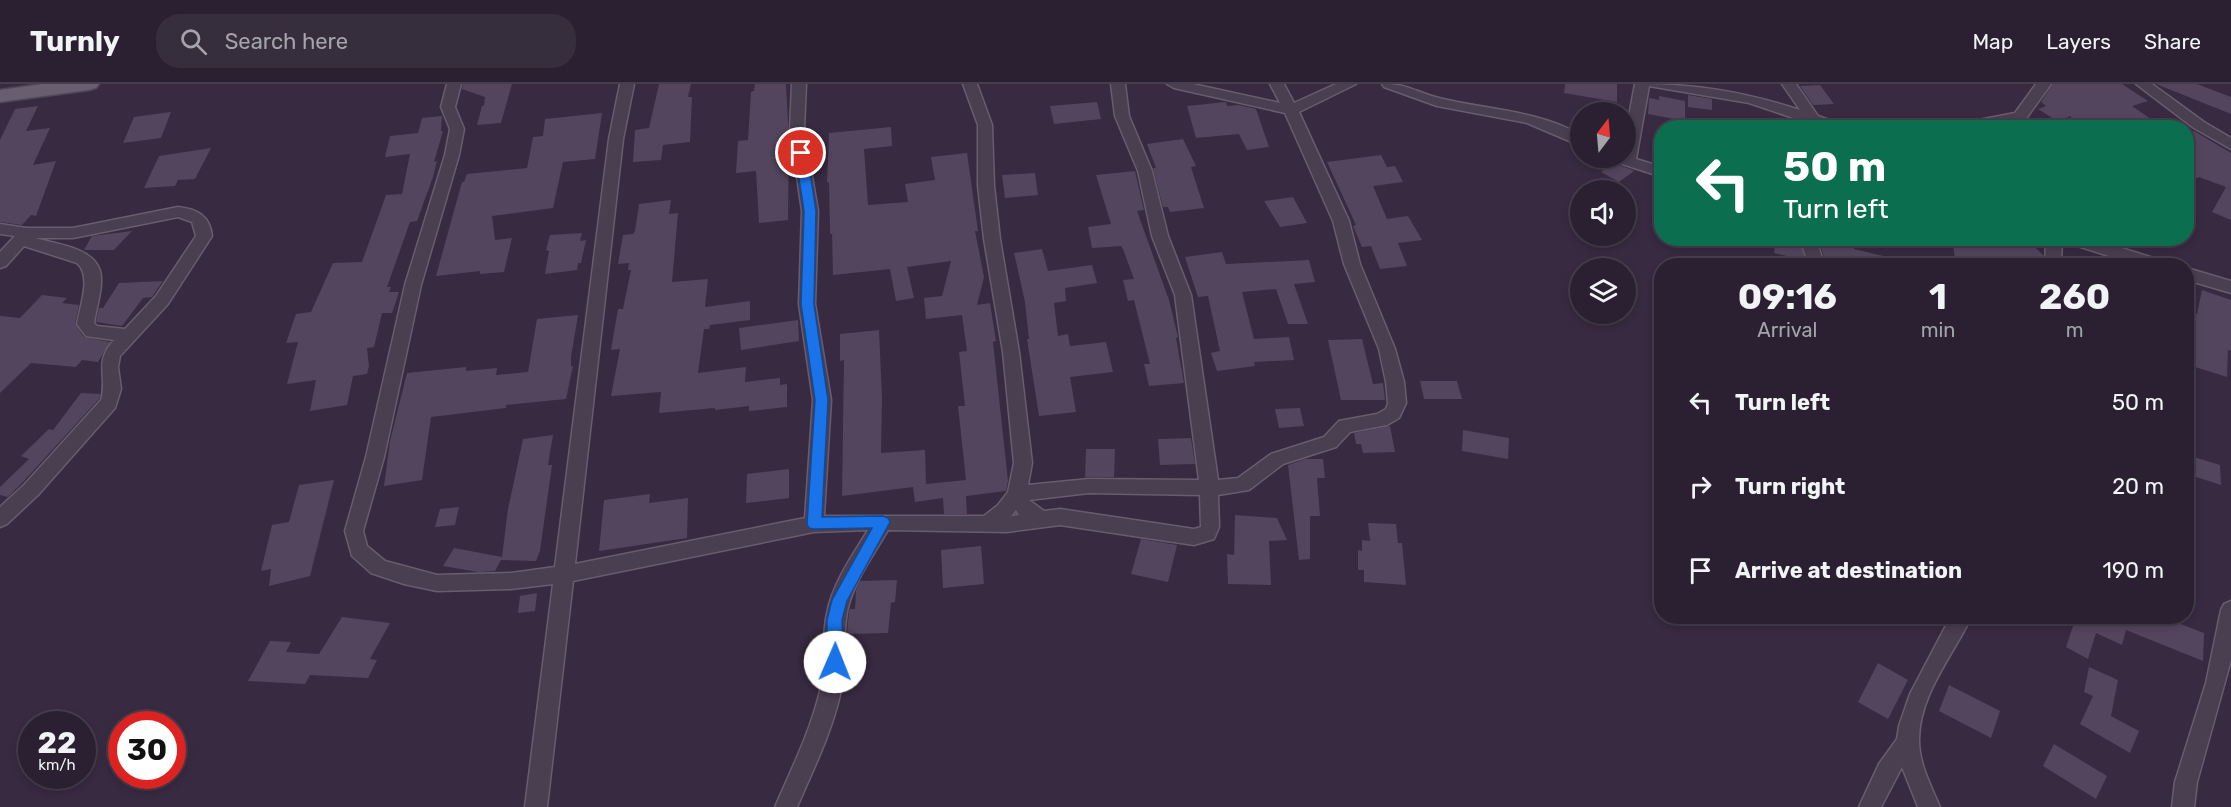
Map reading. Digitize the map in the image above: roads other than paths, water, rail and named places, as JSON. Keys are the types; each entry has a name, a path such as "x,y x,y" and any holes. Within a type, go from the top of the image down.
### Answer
{"main road":[{"path":"0,96 89,84"}],"street":[{"path":"454,84 446,106 449,117 457,129 452,155 413,285 375,457 354,531 359,550 378,567 404,576 436,582 473,583 563,574 814,524 883,522 1007,524 1039,518 1082,518 1194,537 1207,533 1210,527 1209,488 1183,295 1160,236 1145,171 1122,116 1118,84"},
{"path":"536,807 616,138 627,84"},
{"path":"800,84 797,130 810,211 807,304 822,400 814,524"},
{"path":"970,84 985,125 986,186 992,239 1020,415 1023,463 1017,494 1005,510 988,523"},
{"path":"1174,84 1291,110 1320,95 1349,84"},
{"path":"1017,494 1089,486 1209,488 1242,484 1277,459 1330,442 1346,426 1381,420 1393,413 1397,403 1395,382 1387,349 1352,264 1341,220 1277,84"},
{"path":"1389,84 1435,102 1546,122 1570,134"},
{"path":"1636,108 1642,84"},
{"path":"1654,84 1751,99 1806,120"},
{"path":"1789,84 1813,120"},
{"path":"2004,120 2020,117 2025,113 2034,94 2044,84"},
{"path":"2143,84 2231,144"},
{"path":"1636,163 1654,169"},
{"path":"0,262 24,236 73,233 178,212 193,214 204,227 204,236 198,247 162,300 112,354 109,364 114,390 109,403 31,490 0,519"},
{"path":"0,229 24,236 42,248 76,255 86,260 92,271 85,324 87,328 92,332 130,336"},
{"path":"2096,246 2135,258"},
{"path":"2194,276 2231,287"},
{"path":"1017,494 1024,508 1039,518"},
{"path":"786,807 826,713 834,676 835,620 840,600 883,522"},
{"path":"2182,807 2216,683 2231,610"},
{"path":"1929,807 1908,742 1909,727 1935,662 1957,624"},
{"path":"1870,807 1887,771 1908,742"}]}
